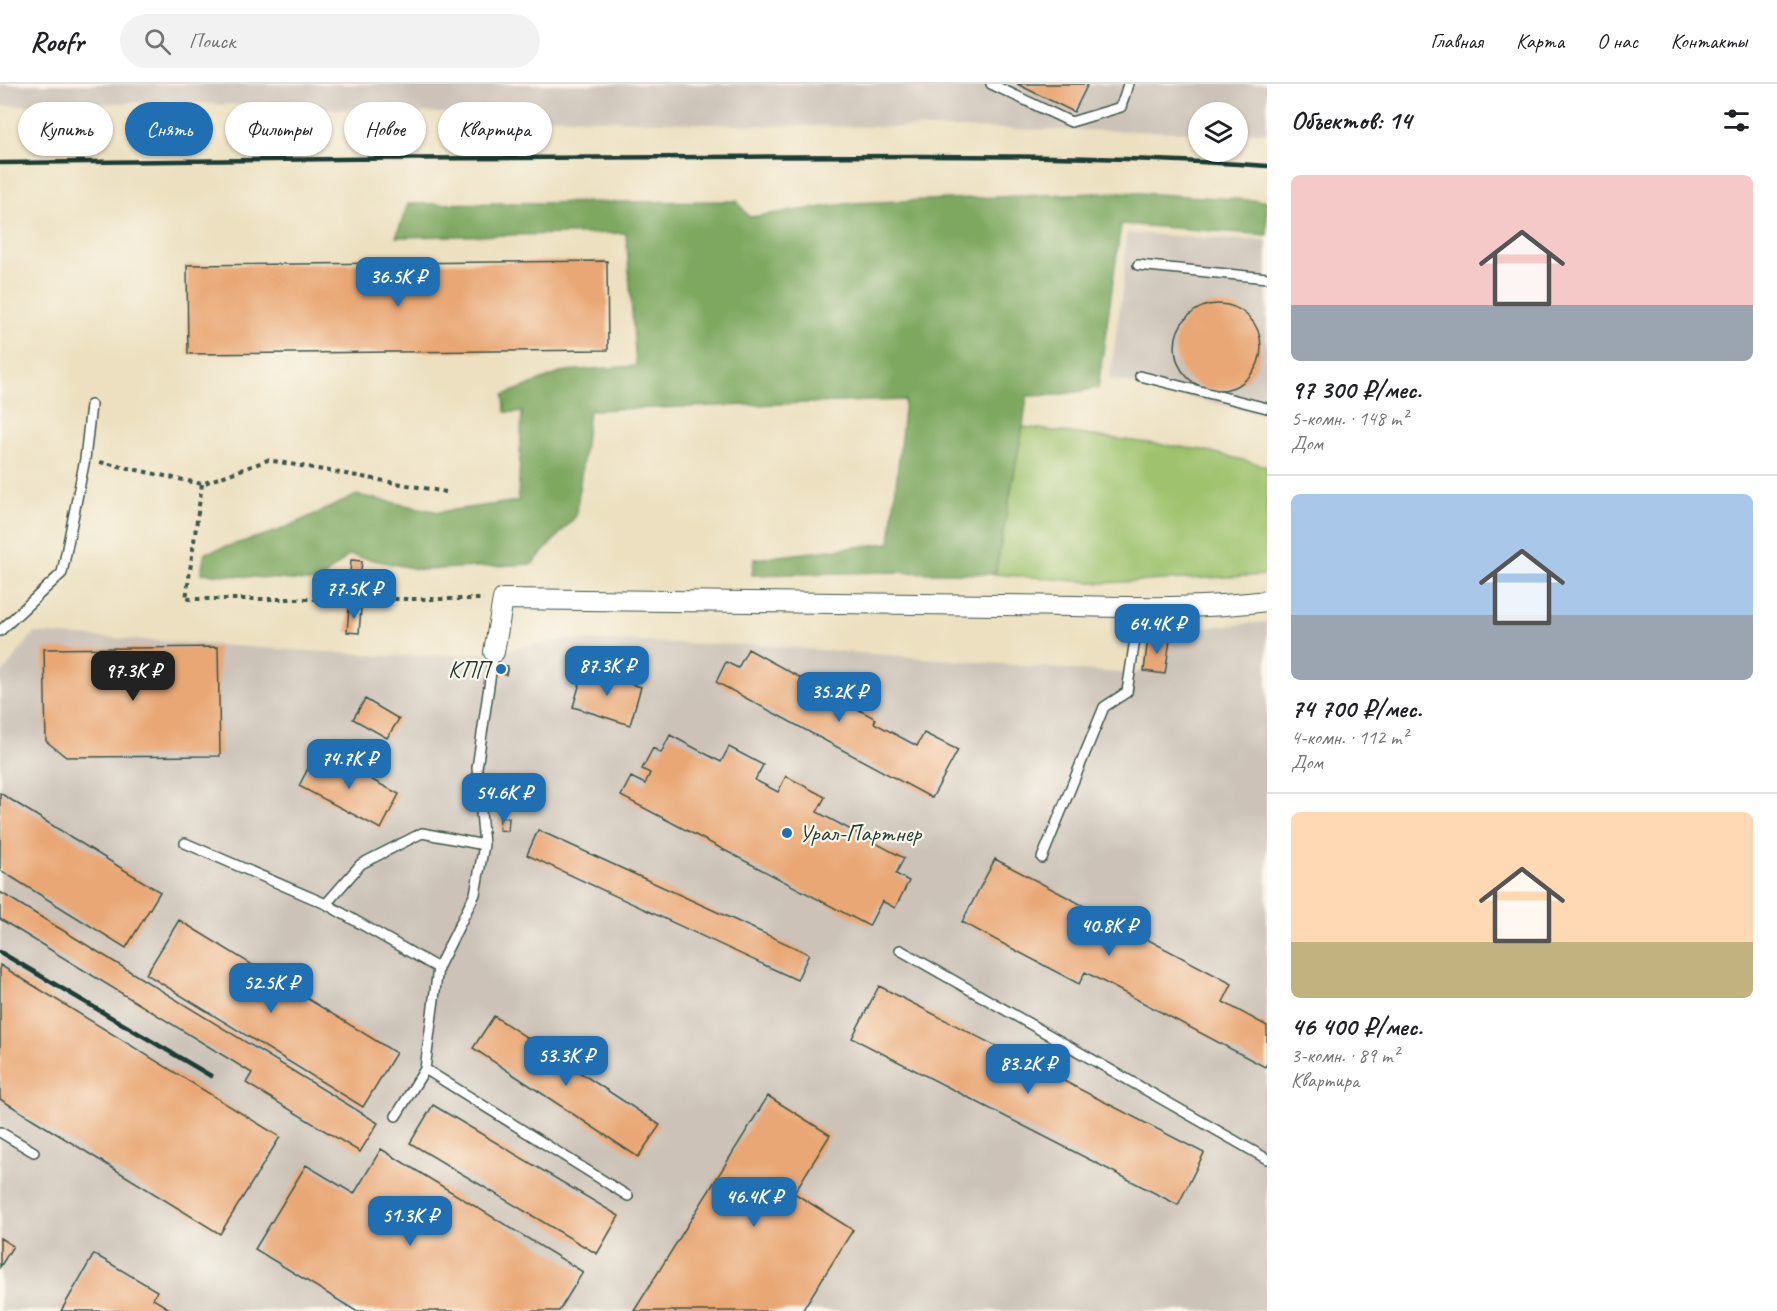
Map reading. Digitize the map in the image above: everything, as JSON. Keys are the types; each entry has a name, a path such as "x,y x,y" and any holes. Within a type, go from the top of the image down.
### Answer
{"street":[{"path":"494,652 503,599 1140,606 1227,606 1267,601"}],"lane":[{"path":"991,84 1071,122 1121,106 1128,84"},
{"path":"1138,265 1267,278"},
{"path":"1140,376 1267,408"},
{"path":"0,631 62,573 85,459 91,405"},
{"path":"1042,858 1104,707 1127,692 1140,606"},
{"path":"1181,629 1182,606"},
{"path":"396,1116 425,1069 438,968 475,894 484,845 477,768 494,652"},
{"path":"326,904 361,864 422,833 484,845"},
{"path":"185,843 326,904 438,968"},
{"path":"900,950 1267,1159"},
{"path":"425,1069 628,1196"},
{"path":"0,1132 34,1152"}],"path":[{"path":"85,459 202,484 268,460 446,492"},
{"path":"202,484 186,599 503,599"}],"shaded area":[{"path":"0,84 1267,84 1267,132 1248,132 1248,102 1188,102 1188,132 737,125 552,118 552,102 438,102 438,113 426,113 426,102 344,102 344,109 332,109 332,102 225,102 225,105 213,104 213,102 18,102 18,106 0,106"},
{"path":"1126,233 1267,241 1267,415 1110,379 1124,275"},
{"path":"1267,622 1267,1311 0,1311 0,676 34,633 389,656 494,652 562,640 758,645 1131,674 1144,671 1148,637 1157,627 1197,630"}],"green space":[{"path":"1122,192 1267,201 1267,235 1121,224 1098,388 1057,395 1027,396 995,574 887,572 752,575 754,559 890,543 905,400 589,410 576,516 532,564 422,570 349,555 318,582 201,573 205,553 278,531 357,495 439,512 518,501 522,412 505,412 504,395 565,371 636,366 626,233 396,237 408,204 737,201 749,217 853,203"},
{"path":"1023,427 1203,450 1267,466 1267,575 1102,583 995,574"}],"building":[{"path":"1017,84 1088,84 1074,112"},
{"path":"607,261 608,350 188,354 187,265"},
{"path":"1218,304 1242,311 1254,323 1261,347 1254,371 1242,383 1218,390 1194,383 1182,371 1175,347 1182,323 1194,311"},
{"path":"351,560 362,561 359,587 349,586"},
{"path":"349,608 361,609 359,633 347,632"},
{"path":"1148,637 1170,640 1165,674 1144,671"},
{"path":"218,647 220,756 66,757 46,741 44,649"},
{"path":"748,649 876,719 874,723 917,746 924,733 958,750 932,798 716,682 726,662 738,668"},
{"name":"КПП","path":"497,664 508,666 506,675 495,673"},
{"path":"584,669 641,687 630,725 573,707"},
{"path":"365,699 399,719 387,738 353,719"},
{"path":"670,735 721,762 729,747 763,765 755,780 778,792 786,776 825,797 817,812 904,858 896,874 909,881 895,908 882,901 869,926 621,796 631,777 645,784 650,773 642,769 653,748 661,753"},
{"path":"317,751 399,794 381,829 299,786"},
{"path":"0,793 160,892 126,948 0,870"},
{"path":"500,817 509,818 508,831 499,830"},
{"path":"538,830 809,954 797,980 527,855"},
{"path":"995,859 1232,984 1223,1002 1267,1026 1267,1063 1265,1067 1085,972 1079,984 962,922"},
{"path":"0,892 378,1123 360,1152 246,1083 252,1073 0,919"},
{"path":"179,920 396,1053 363,1107 146,974"},
{"path":"0,965 280,1137 220,1234 0,1099"},
{"path":"879,986 1204,1153 1178,1205 852,1038"},
{"path":"494,1016 660,1125 638,1157 473,1048"},
{"path":"768,1096 830,1135 794,1193 853,1230 802,1311 634,1311"},
{"path":"433,1105 619,1216 597,1254 410,1143"},
{"path":"381,1149 583,1272 559,1311 356,1311 255,1249 306,1165 354,1194"},
{"path":"0,1238 13,1246 0,1267"},
{"path":"94,1254 157,1291 153,1299 173,1311 61,1311"}],"railway":[{"path":"0,163 917,156 1057,157 1267,166"},
{"path":"0,952 211,1076"}],"place":[{"name":"КПП","path":"501,669"},
{"name":"Урал-Партнер","path":"787,833"}]}
